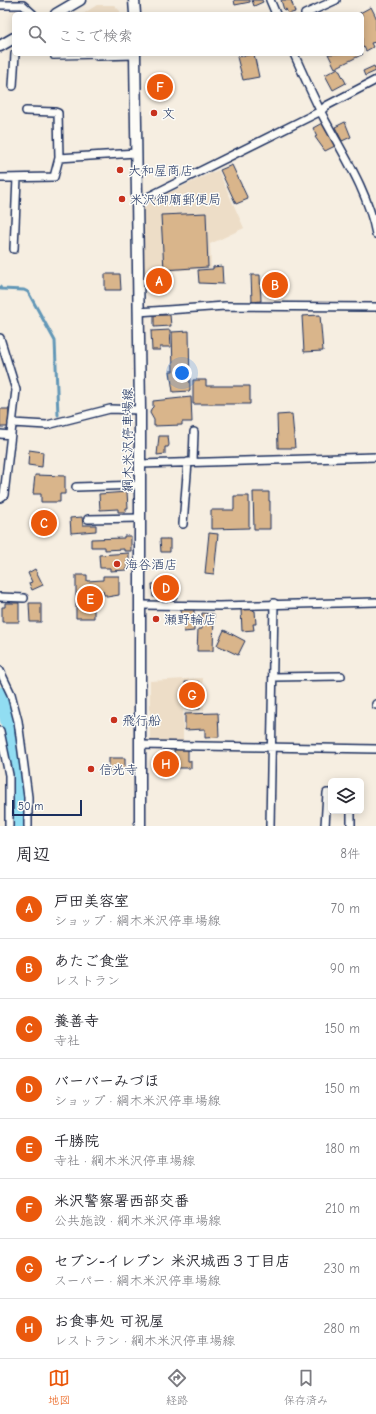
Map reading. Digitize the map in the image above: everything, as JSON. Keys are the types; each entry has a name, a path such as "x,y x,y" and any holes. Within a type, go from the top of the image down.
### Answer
{"main road":[{"path":"59,12 80,0"},
{"path":"134,0 134,12"},
{"path":"0,46 12,39"},
{"name":"綱木米沢停車場線","path":"135,56 140,410 140,826"}],"street":[{"path":"270,0 275,12"},
{"path":"309,12 336,0"},
{"path":"0,5 23,5 31,12"},
{"path":"13,86 15,56"},
{"path":"295,56 321,111 364,192 372,212 376,234"},
{"path":"138,202 321,111 326,106 376,80"},
{"path":"0,178 54,177 59,158 58,113 26,111"},
{"path":"59,158 136,153"},
{"path":"14,250 17,178"},
{"path":"138,312 225,306 376,307"},
{"path":"0,338 2,352 16,390 4,495 0,498"},
{"path":"12,423 47,425 110,410 140,410"},
{"path":"183,524 194,432"},
{"path":"0,434 11,435"},
{"path":"140,464 376,457"},
{"path":"76,487 140,485"},
{"path":"88,519 140,518"},
{"path":"0,597 24,598"},
{"path":"140,605 219,606 274,603 376,602"},
{"path":"270,826 273,748 274,603"},
{"path":"0,671 11,694 18,721 28,790 28,826"},
{"path":"273,677 341,676"},
{"path":"0,731 9,775 9,826"},
{"path":"140,745 376,749"},
{"path":"0,774 9,775"},
{"path":"325,826 328,793"},
{"path":"351,826 352,814"}],"lane":[{"path":"53,57 97,56"}],"shaded area":[{"path":"97,5 114,5 120,11 120,12 86,12"},
{"path":"218,170 244,228 210,244 211,268 143,273 142,205"},
{"path":"203,678 204,710 183,710 183,742 150,741 150,681"}],"building":[{"path":"234,0 250,0 250,2 235,5"},
{"path":"252,0 262,0 263,2 254,6"},
{"path":"281,0 291,0 295,12 287,12 286,9 284,10"},
{"path":"371,7 376,17 376,42 371,43 373,47 366,51 364,47 364,12 362,12"},
{"path":"254,56 259,77 243,80 237,57"},
{"path":"329,56 359,56 335,68"},
{"path":"374,66 376,71 365,76 363,71"},
{"path":"338,68 346,83 333,90 325,75"},
{"path":"345,122 351,137 342,141 335,127"},
{"path":"322,123 335,146 325,151 315,137 317,136 313,128"},
{"path":"232,165 248,199 236,204 220,170"},
{"path":"206,213 208,267 164,270 161,215"},
{"path":"222,266 223,284 199,283 198,270 213,269 213,267"},
{"path":"105,274 120,274 121,290 105,290"},
{"path":"251,275 260,275 261,301 252,302"},
{"path":"154,315 170,315 171,326 154,327"},
{"path":"320,315 323,351 304,352 302,316"},
{"path":"170,330 171,347 160,347 160,350 152,350 151,331"},
{"path":"189,331 190,391 173,392 170,371 173,371 172,332"},
{"path":"193,380 206,380 206,386 250,386 250,404 193,404"},
{"path":"191,397 192,422 182,422 182,425 154,426 154,420 150,413 153,407 153,401"},
{"path":"0,409 9,409 8,427 0,427"},
{"path":"292,414 295,448 278,448 277,415"},
{"path":"159,436 168,436 169,445 168,447 165,447 165,454 157,455"},
{"path":"29,450 43,452 42,467 28,465"},
{"path":"35,475 65,476 65,494 60,494 60,502 41,502 41,494 33,494"},
{"path":"127,492 128,508 126,508 126,512 118,512 118,509 100,510 99,494"},
{"path":"253,492 269,492 270,529 254,529"},
{"path":"234,496 249,496 249,528 211,529 211,510 234,510"},
{"path":"82,517 83,525 96,525 96,531 71,533 70,518"},
{"path":"209,533 218,534 214,574 205,573"},
{"path":"124,536 131,536 131,551 124,551 124,549 105,550 105,547 91,547 91,539 124,538"},
{"path":"160,539 170,539 170,552 161,552"},
{"path":"129,553 127,570 110,571 110,568 100,568 99,555"},
{"path":"35,569 43,585 32,590 29,583 32,582 28,573"},
{"path":"76,575 87,575 87,581 103,580 103,576 119,576 119,595 107,597 107,595 104,595 103,591 95,591 95,599 98,599 98,606 94,607 94,618 76,618"},
{"path":"177,583 177,599 171,599 170,594 167,594 167,597 153,597 152,584"},
{"path":"5,603 19,603 19,622 2,622 2,607 5,607"},
{"path":"29,603 41,603 41,622 30,622"},
{"path":"194,609 194,631 184,632 181,610"},
{"path":"241,609 253,609 255,611 256,624 253,624 254,630 242,631"},
{"path":"202,613 214,614 213,651 197,651 198,629 202,629"},
{"path":"224,630 245,641 238,655 217,645"},
{"path":"185,682 199,682 200,709 186,709"},
{"path":"218,713 219,737 205,738 205,729 185,730 185,714"},
{"path":"174,749 188,749 188,761 191,761 191,768 157,768 158,755 168,755 168,753 174,753"},
{"path":"109,758 125,758 125,771 109,771"}],"waterway":[{"path":"0,287 1,289 24,290 28,292 55,341 58,415"},
{"path":"0,695 6,711 14,743 20,793 21,826"}],"place":[{"name":"米沢警察署西部交番","path":"160,87"},
{"name":"文","path":"154,113"},
{"name":"大和屋商店","path":"120,170"},
{"name":"米沢御廟郵便局","path":"122,199"},
{"name":"戸田美容室","path":"159,281"},
{"name":"あたご食堂","path":"275,285"},
{"name":"養善寺","path":"44,523"},
{"name":"海谷酒店","path":"117,564"},
{"name":"バーバーみづほ","path":"166,588"},
{"name":"千勝院","path":"90,599"},
{"name":"瀬野輪店","path":"156,619"},
{"name":"セブン-イレブン 米沢城西３丁目店","path":"192,695"},
{"name":"飛行船","path":"114,720"},
{"name":"お食事処 可祝屋","path":"166,764"},
{"name":"信光寺","path":"91,769"}]}
